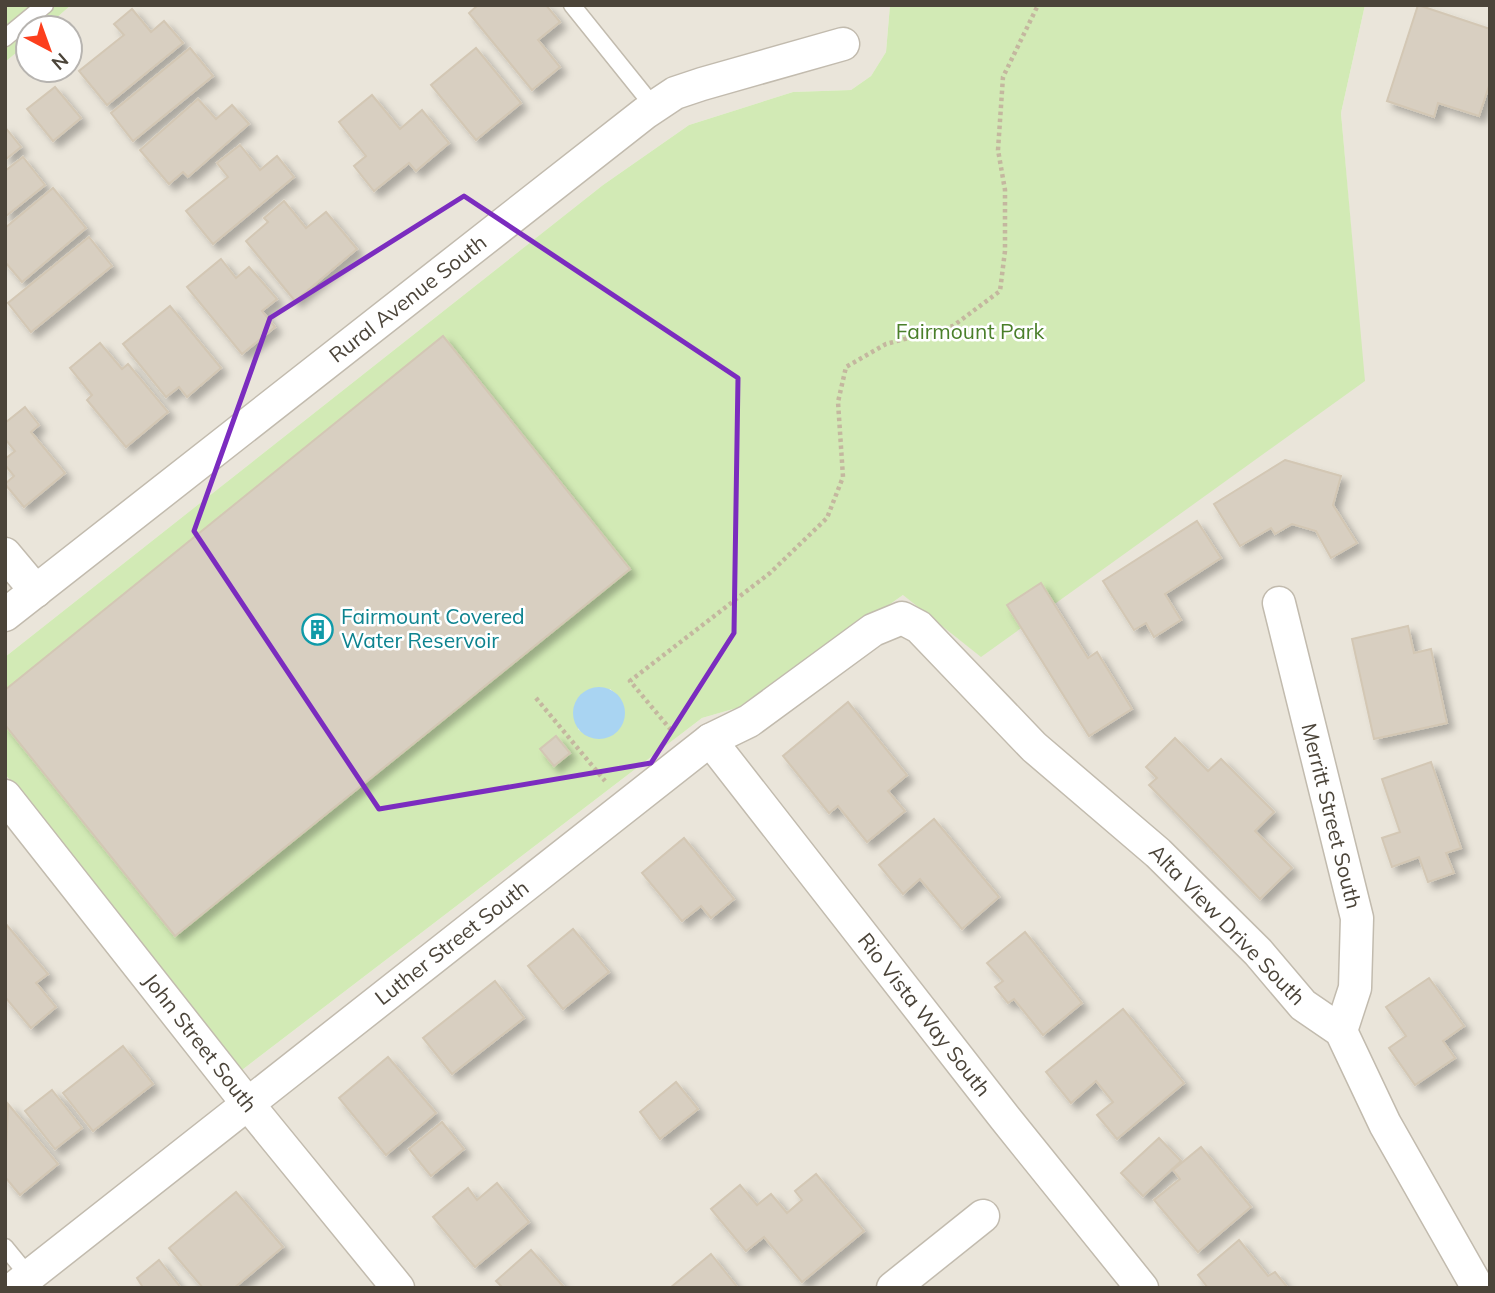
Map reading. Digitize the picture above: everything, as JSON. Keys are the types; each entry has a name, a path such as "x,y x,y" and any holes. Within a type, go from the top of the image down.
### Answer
{"street":[{"name":"Rural Avenue South","path":"5,615 654,107 675,93 702,84 843,44"},
{"path":"5,554 36,591"},
{"name":"Merritt Street South","path":"1279,603 1357,918 1355,988 1341,1031"},
{"name":"Alta View Drive South","path":"902,618 919,628 1060,772 1158,853 1258,952 1303,1005 1341,1031"},
{"name":"Luther Street South","path":"27,1284 247,1103 699,748 749,721 873,631 902,618"},
{"name":"Rio Vista Way South","path":"699,748 1142,1288"},
{"name":"John Street South","path":"5,796 247,1103 398,1288"},
{"path":"1341,1031 1385,1124 1478,1288"},
{"path":"893,1288 982,1216"}],"lane":[{"path":"5,38 45,5"},
{"path":"572,5 654,107"},
{"path":"5,1247 27,1284"}],"path":[{"path":"699,748 670,729 630,681 770,573 827,519 843,477 838,402 846,367 886,344 953,326 1000,291 1006,250 1005,190 998,150 1003,77 1038,5"},
{"path":"536,698 606,782 617,774"},
{"path":"660,738 670,729"}],"highlighted area":[{"path":"464,196 738,378 734,633 651,763 379,809 194,531 270,318"}],"shaded area":[{"path":"71,5 890,5 886,52 871,76 851,90 793,92 689,125 603,185 5,657 5,62 14,55 14,84 84,84 84,14 61,14"},
{"path":"1365,5 1490,5 1490,1288 5,1288 5,774 242,1070 702,718 747,705 903,595 1364,381 1341,113"}],"green space":[{"path":"5,5 71,5 61,14 14,14 14,55 5,62"},
{"name":"Fairmount Park","path":"890,5 1365,5 1341,113 1365,381 981,657 903,595 747,705 702,718 242,1070 5,774 5,725 176,936 630,568 443,337 5,690 5,657 603,185 689,125 793,92 851,90 871,76 886,52","holes":["610,689 620,699 624,710 622,720 609,735 589,736 578,729"]}],"water":[{"path":"599,687 609,689 617,695 623,703 623,723 617,731 609,737 599,739 589,737 581,731 575,723 573,713 575,703 581,695 589,689"}],"building":[{"path":"478,5 546,5 560,22 538,40 560,67 532,90 469,13"},
{"path":"1418,5 1490,29 1490,83 1479,116 1438,103 1434,117 1387,101"},
{"path":"132,9 151,32 164,21 183,43 107,105 84,77 84,67 124,35 114,24"},
{"path":"190,48 213,76 133,141 111,113"},
{"path":"476,48 521,103 476,140 431,85"},
{"path":"55,87 81,118 53,141 27,109"},
{"path":"372,95 400,129 422,110 449,143 416,171 409,163 374,191 354,166 366,156 339,122"},
{"path":"198,99 216,119 232,105 249,124 188,177 183,172 169,184 140,150"},
{"path":"5,127 21,147 5,160"},
{"path":"240,145 260,170 277,156 294,177 213,244 186,211 228,177 217,163"},
{"path":"23,157 45,185 5,217 5,171"},
{"path":"53,188 86,228 22,282 5,262 5,228"},
{"path":"284,201 306,228 326,212 357,249 295,301 246,241 268,222 264,218"},
{"path":"89,237 112,266 31,332 8,303"},
{"path":"221,259 236,278 249,267 277,299 262,311 275,327 242,354 187,287"},
{"path":"170,306 221,368 187,397 179,387 166,397 123,344"},
{"name":"Fairmount Covered Water Reservoir","path":"443,336 630,569 175,936 5,725 5,690"},
{"path":"100,343 122,369 128,364 168,412 126,447 87,400 92,395 70,368"},
{"path":"25,407 39,425 31,432 65,473 24,507 5,484 14,476 5,465 5,459 15,451 5,439 5,423"},
{"path":"1285,460 1341,476 1333,505 1357,543 1331,558 1316,531 1292,524 1275,534 1271,528 1240,546 1214,504"},
{"path":"1197,521 1221,558 1165,594 1181,620 1154,637 1146,623 1134,630 1103,581"},
{"path":"1041,583 1088,658 1097,652 1132,709 1089,736 1007,605"},
{"path":"1408,626 1414,653 1431,649 1447,723 1374,739 1352,639"},
{"path":"848,702 907,775 888,791 905,811 867,842 838,806 829,813 783,756"},
{"path":"556,736 570,753 554,766 540,749"},
{"path":"1175,738 1208,771 1221,759 1274,812 1255,831 1292,868 1260,899 1149,785 1157,778 1146,767"},
{"path":"1431,762 1461,848 1446,853 1454,873 1428,882 1419,857 1392,867 1382,838 1400,832 1382,779"},
{"path":"934,819 999,897 962,929 920,879 903,894 879,865"},
{"path":"684,838 734,899 711,918 701,906 682,921 642,873"},
{"path":"5,923 48,974 36,983 56,1007 31,1028 5,997"},
{"path":"573,929 609,972 563,1009 528,966"},
{"path":"1025,932 1082,1003 1043,1035 1014,999 1008,1003 995,987 1003,981 987,963"},
{"path":"1429,978 1464,1026 1443,1041 1455,1058 1415,1085 1389,1048 1406,1036 1386,1007"},
{"path":"495,981 524,1018 452,1074 423,1038"},
{"path":"1123,1009 1184,1083 1117,1139 1097,1115 1113,1102 1096,1081 1071,1103 1046,1072"},
{"path":"123,1046 153,1084 93,1131 63,1093"},
{"path":"388,1057 436,1113 386,1155 339,1098"},
{"path":"676,1082 698,1109 660,1139 640,1112"},
{"path":"52,1090 82,1128 55,1149 25,1111"},
{"path":"8,1104 58,1164 20,1195 5,1177"},
{"path":"442,1122 464,1149 431,1176 409,1149"},
{"path":"1159,1138 1181,1161 1143,1196 1121,1173"},
{"path":"1201,1147 1251,1207 1198,1252 1154,1200 1180,1179 1173,1170"},
{"path":"816,1174 864,1231 802,1282 764,1237 746,1251 711,1209 740,1185 757,1205 771,1194 787,1213 802,1200 795,1191"},
{"path":"497,1183 529,1222 475,1267 433,1217 468,1188 477,1200"},
{"path":"236,1192 283,1247 234,1288 203,1288 169,1248"},
{"path":"1239,1240 1268,1276 1275,1272 1288,1288 1208,1288 1198,1275"},
{"path":"531,1250 563,1286 561,1288 503,1288 496,1281"},
{"path":"711,1254 738,1288 670,1288"},
{"path":"159,1260 181,1288 140,1288 142,1286 137,1278"}],"place":[{"name":"Fairmount Covered Water Reservoir","path":"318,629"}]}
